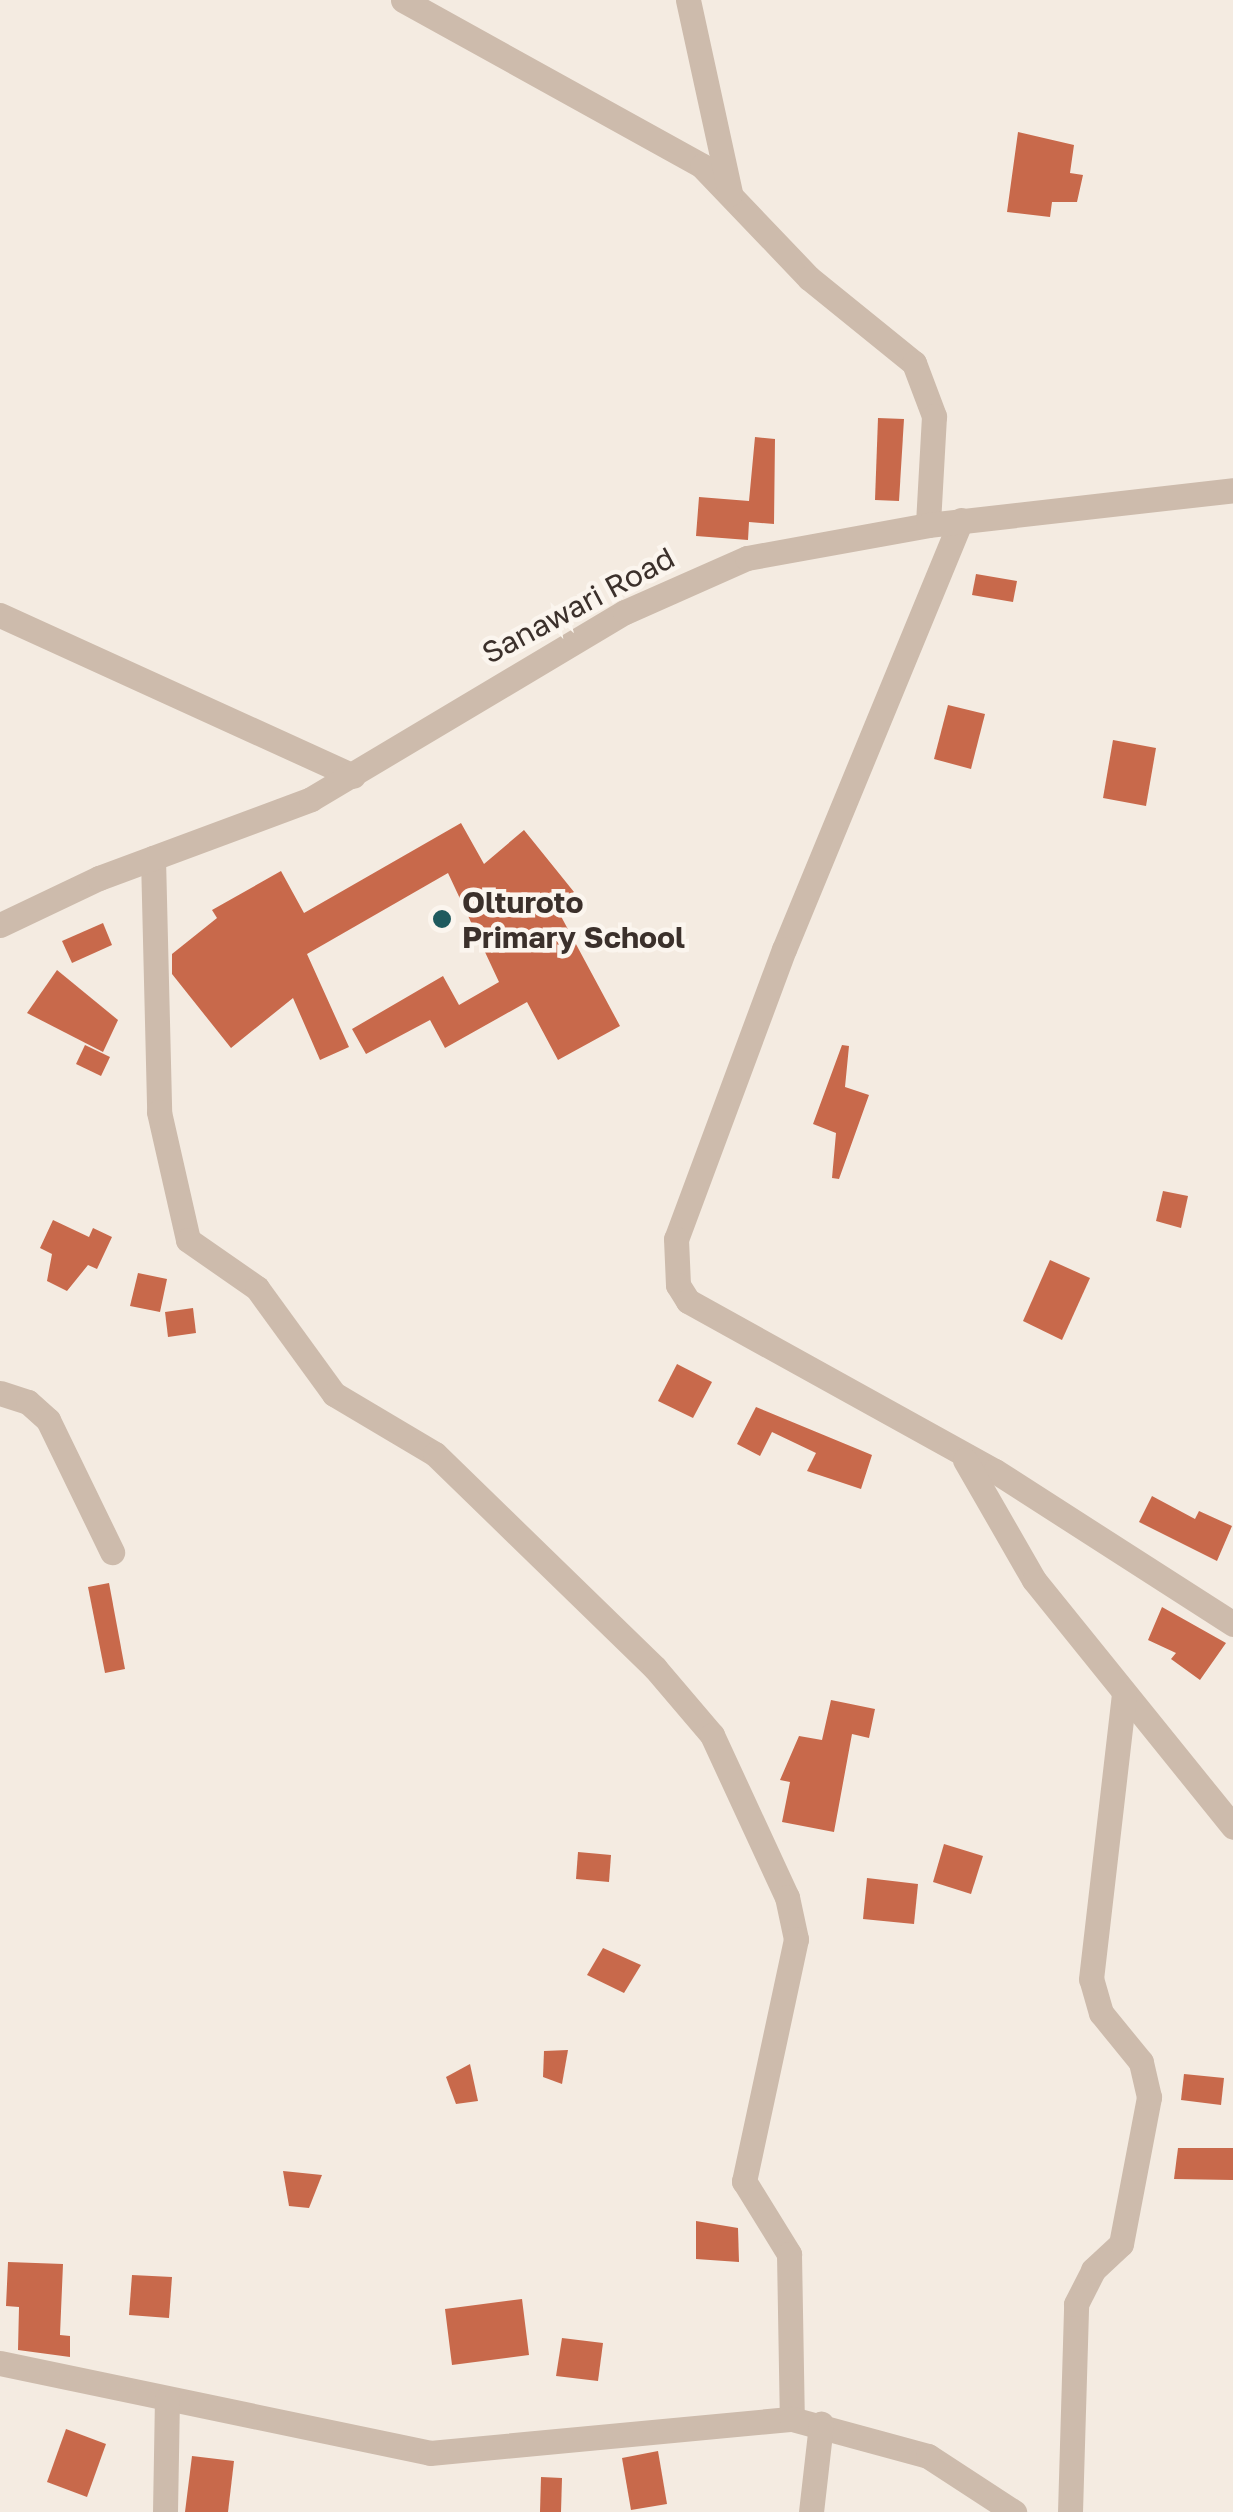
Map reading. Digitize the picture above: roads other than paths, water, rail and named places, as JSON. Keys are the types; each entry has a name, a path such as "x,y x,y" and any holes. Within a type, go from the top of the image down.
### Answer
{"street":[{"path":"402,0 702,166 809,278 922,374 934,416 928,525"},
{"path":"688,0 731,198"},
{"name":"Sanawari Road","path":"0,925 153,858 252,825 353,776 494,686 712,571 786,547 961,520 1233,490"},
{"path":"961,520 784,949 676,1239 675,1265 688,1301 965,1460 995,1472 1233,1624"},
{"path":"0,615 353,776"},
{"path":"153,858 159,1112 188,1240 257,1288 334,1394 435,1454 656,1668 712,1735 787,1897 796,1939 744,2181 788,2254 792,2419"},
{"path":"0,1394 28,1402 48,1420 112,1552"},
{"path":"965,1460 1034,1580 1233,1826"},
{"path":"1070,2512 1076,2304 1093,2270 1122,2244 1149,2097 1141,2062 1101,2013 1090,1979 1124,1694"},
{"path":"0,2363 430,2454 792,2419 928,2456 1014,2512"},
{"path":"165,2512 168,2399"},
{"path":"811,2512 821,2424"}],"place":[{"name":"Olturoto Primary School","path":"442,919"}]}
